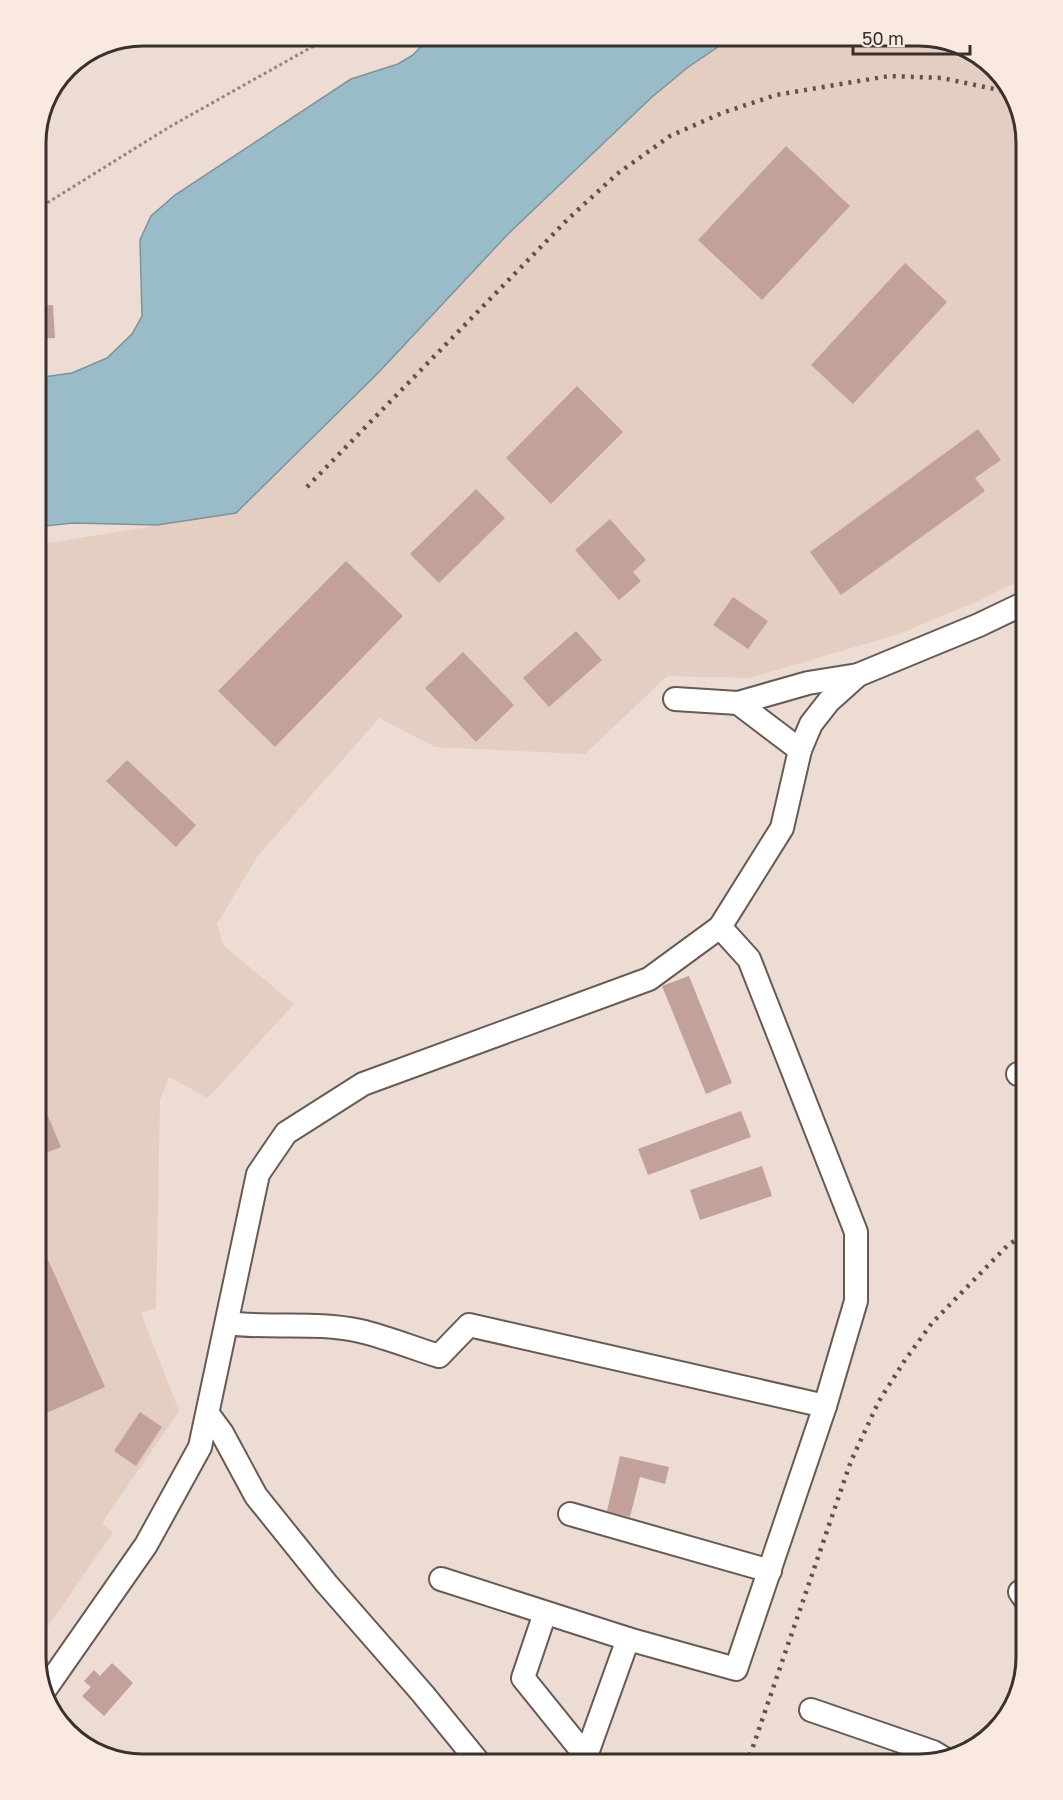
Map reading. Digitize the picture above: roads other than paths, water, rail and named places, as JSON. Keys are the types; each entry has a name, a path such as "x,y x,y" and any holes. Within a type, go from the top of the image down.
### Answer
{"street":[{"path":"675,699 738,704 808,682 858,675 1016,607"},
{"path":"50,1682 146,1545 200,1447 258,1174 286,1133 363,1084 649,980 720,927 782,828 800,750 811,724 829,701 858,675"},
{"path":"738,704 800,750"},
{"path":"441,1579 628,1639 736,1669 825,1406 856,1301 856,1232 749,959 720,927"},
{"path":"227,1323 253,1327 298,1324 359,1331 439,1356 470,1325 825,1406"},
{"path":"208,1414 222,1433 255,1496 471,1753"},
{"path":"570,1514 770,1571"},
{"path":"545,1613 523,1678 577,1754"},
{"path":"584,1754 628,1639"},
{"path":"812,1710 934,1752"}],"water":[{"path":"421,46 718,47 687,68 652,97 508,234 378,373 236,513 157,525 73,523 47,526 47,376 72,373 107,358 132,334 142,316 140,240 151,216 175,195 351,79 398,64 413,55"}],"railway":[{"path":"307,487 568,219 617,174 670,136 722,113 776,95 889,76 942,78 1000,90"},
{"path":"751,1754 851,1461 879,1401 932,1323 1007,1246 1016,1240"}]}
